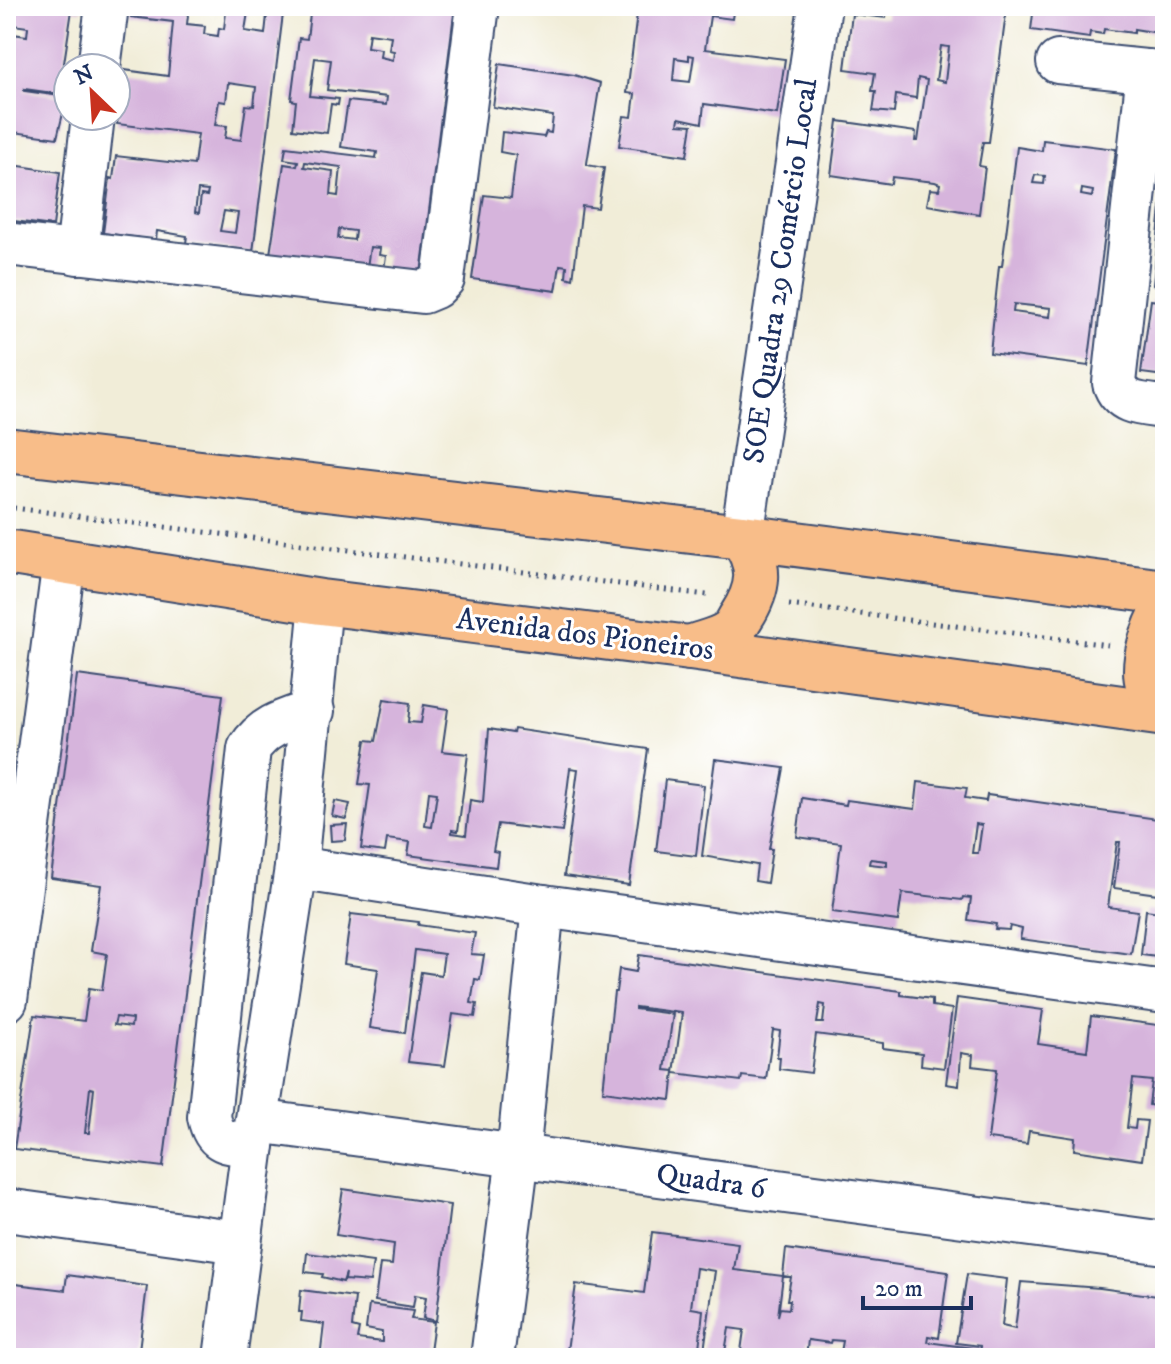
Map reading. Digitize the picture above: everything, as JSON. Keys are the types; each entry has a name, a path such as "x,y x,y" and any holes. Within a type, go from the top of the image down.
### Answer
{"main road":[{"path":"6,450 742,537 1165,592"},
{"path":"690,648 731,632 752,601 756,566 752,552 742,537"},
{"name":"Avenida dos Pioneiros","path":"6,552 321,602 690,648 1165,713"},
{"path":"1165,609 1151,636 1148,684 1165,713"}],"street":[{"path":"101,52 107,6"},
{"path":"6,244 423,292 435,287 443,279 478,6"},
{"name":"SOE Quadra 29 Comércio Local","path":"742,537 820,6"},
{"path":"1058,62 1156,72 1114,383 1117,392 1130,402 1165,407"},
{"path":"77,253 91,132"},
{"path":"6,1000 64,561"},
{"path":"225,1358 255,1133 296,868 321,602"},
{"name":"Quadra 6","path":"313,711 270,725 256,737 249,749 209,1117 212,1131 222,1141 255,1133 518,1156 1165,1243"},
{"path":"296,868 543,906 1165,992"},
{"path":"492,1358 518,1156 543,906"},
{"path":"6,1210 240,1242"}],"path":[{"path":"6,507 1150,651"}],"building":[{"path":"6,6 82,6 81,11 72,10 66,52 52,52 52,93 24,89 52,95 52,132 58,132 57,138 6,131 6,33 27,36 28,27 6,24"},
{"path":"132,6 189,6 187,24 205,26 204,34 218,36 219,28 224,29 226,12 193,6 284,6 253,252 186,243 187,236 157,231 156,240 103,233 116,156 194,165 198,134 132,126 132,71 168,76 173,22 131,17","holes":["248,12 267,15 265,34 245,31","228,83 256,87 254,106 246,105 241,140 225,138 227,126 215,125 219,101 226,102","198,190 208,191 207,196 201,195 199,213 195,212","224,211 238,213 235,233 220,231"]},
{"path":"301,6 455,6 421,274 384,269 386,256 379,255 380,248 370,247 367,267 270,254 284,164 297,166 298,161 284,159 286,147 376,158 377,152 341,147 348,101 386,105 387,97 327,90 331,60 315,58 310,96 339,99 338,105 331,104 327,133 293,129 296,101 291,100 299,38 307,39 310,14 300,12","holes":["369,33 391,36 389,50 394,51 393,60 380,57 381,49 367,47","305,162 341,167 338,196 331,195 333,171 304,167","339,229 355,231 354,240 338,238"]},
{"path":"638,6 734,6 732,19 710,16 705,49 785,59 777,114 704,104 702,123 679,118 678,124 692,125 687,156 619,146 624,116 632,117 635,94 627,93","holes":["689,55 694,56 690,82 673,80 675,58 689,60"]},
{"path":"887,6 951,6 950,9 954,10 954,6 1007,6 989,142 983,142 979,166 985,167 979,214 927,205 930,189 939,190 940,184 935,182 892,177 891,184 831,175 838,121 916,132 915,141 918,141 927,80 918,78 916,98 896,95 894,113 873,111 875,73 845,69 852,14 886,18","holes":["941,46 949,47 945,82 936,80"]},
{"path":"1034,6 1165,6 1165,34 1134,29 1134,33 1104,29 1103,34 1090,32 1089,38 1031,30"},
{"path":"499,64 574,75 600,83 587,163 604,168 598,208 582,206 573,279 566,277 567,266 560,265 556,291 472,279 484,195 511,198 516,155 500,152 502,132 544,137 546,132 551,133 553,116 493,107"},
{"path":"1043,140 1116,149 1088,366 990,353 1017,147 1042,151","holes":["1035,175 1045,176 1044,184 1033,183","1082,189 1093,191 1092,197 1081,195","1014,304 1051,308 1050,317 1013,312"]},
{"path":"6,164 60,172 53,226 6,220"},
{"path":"1165,189 1165,287 1153,285"},
{"path":"1151,300 1165,302 1165,376 1141,373"},
{"path":"77,675 223,695 163,1167 14,1149 34,1015 84,1021 89,988 102,990 107,954 91,951 101,885 51,878","holes":["116,1017 132,1019 131,1027 114,1025","90,1088 94,1089 89,1133 85,1133"]},
{"path":"384,699 410,703 408,722 421,723 424,705 448,709 442,751 468,754 458,831 452,830 452,833 466,835 470,800 483,802 489,729 513,733 514,729 648,749 629,885 564,876 578,769 570,768 562,832 498,824 493,851 498,852 496,867 408,855 410,842 387,839 385,852 361,849 370,785 359,784 366,740 376,741","holes":["429,792 437,793 432,827 425,826"]},
{"path":"715,759 784,768 769,849 772,849 767,883 755,881 757,865 702,856"},
{"path":"665,780 704,785 696,856 656,851"},
{"path":"918,782 967,788 965,798 986,801 987,795 1165,820 1165,895 1114,888 1120,842 1117,842 1108,907 1138,911 1131,954 1020,939 1022,929 1010,926 1009,930 995,929 996,924 968,920 971,898 963,897 962,900 902,893 898,921 832,912 841,843 797,837 802,798 846,805 847,800 915,809","holes":["976,824 982,825 978,853 972,853","870,859 887,861 887,866 869,864"]},
{"path":"335,801 350,804 346,819 332,816"},
{"path":"347,824 345,840 331,841 330,825"},
{"path":"1146,910 1165,913 1165,958 1141,955"},
{"path":"351,914 475,933 471,954 484,955 480,980 475,979 471,1003 477,1004 475,1017 453,1014 445,1066 408,1062 421,972 441,975 444,954 415,950 405,1033 370,1028 378,969 344,964"},
{"path":"639,955 901,991 901,995 932,999 932,1006 952,1009 944,1068 921,1065 922,1053 883,1048 883,1043 816,1034 811,1073 779,1069 780,1031 773,1030 766,1079 742,1076 741,1081 674,1073 682,1013 635,1007 673,1014 665,1070 674,1071 671,1100 603,1091 619,969 636,972","holes":["820,1004 825,1005 823,1023 817,1023"]},
{"path":"957,998 1043,1010 1038,1044 1087,1051 1091,1016 1165,1026 1165,1108 1149,1105 1152,1081 1133,1079 1127,1128 1135,1129 1136,1120 1147,1121 1142,1160 1074,1150 1075,1138 1029,1131 1027,1144 988,1139 997,1069 972,1066 973,1055 961,1053 959,1086 946,1084"},
{"path":"343,1189 450,1205 436,1321 423,1318 426,1297 415,1295 413,1307 375,1301 380,1264 392,1265 394,1244 336,1235"},
{"path":"652,1232 738,1243 734,1270 783,1276 786,1249 948,1272 939,1338 928,1336 927,1342 980,1349 980,1346 956,1343 967,1274 1007,1279 1002,1326 1015,1329 1021,1282 1165,1297 1165,1358 879,1358 880,1353 855,1350 854,1358 840,1358 843,1341 808,1340 806,1358 740,1358 744,1330 729,1328 724,1358 703,1358 715,1271 696,1268 691,1308 703,1310 698,1358 566,1358 576,1284 644,1293","holes":["783,1276 791,1277 787,1300 790,1300 789,1309 780,1308 778,1316"]},
{"path":"307,1253 373,1262 370,1282 345,1280 346,1273 343,1282 322,1277 323,1274 305,1272"},
{"path":"67,1275 147,1286 138,1358 6,1358 6,1283 65,1290"},
{"path":"301,1290 355,1297 352,1327 359,1329 357,1339 382,1342 382,1332 366,1329 369,1305 413,1311 411,1319 434,1322 429,1358 320,1358 324,1324 301,1321"}]}
